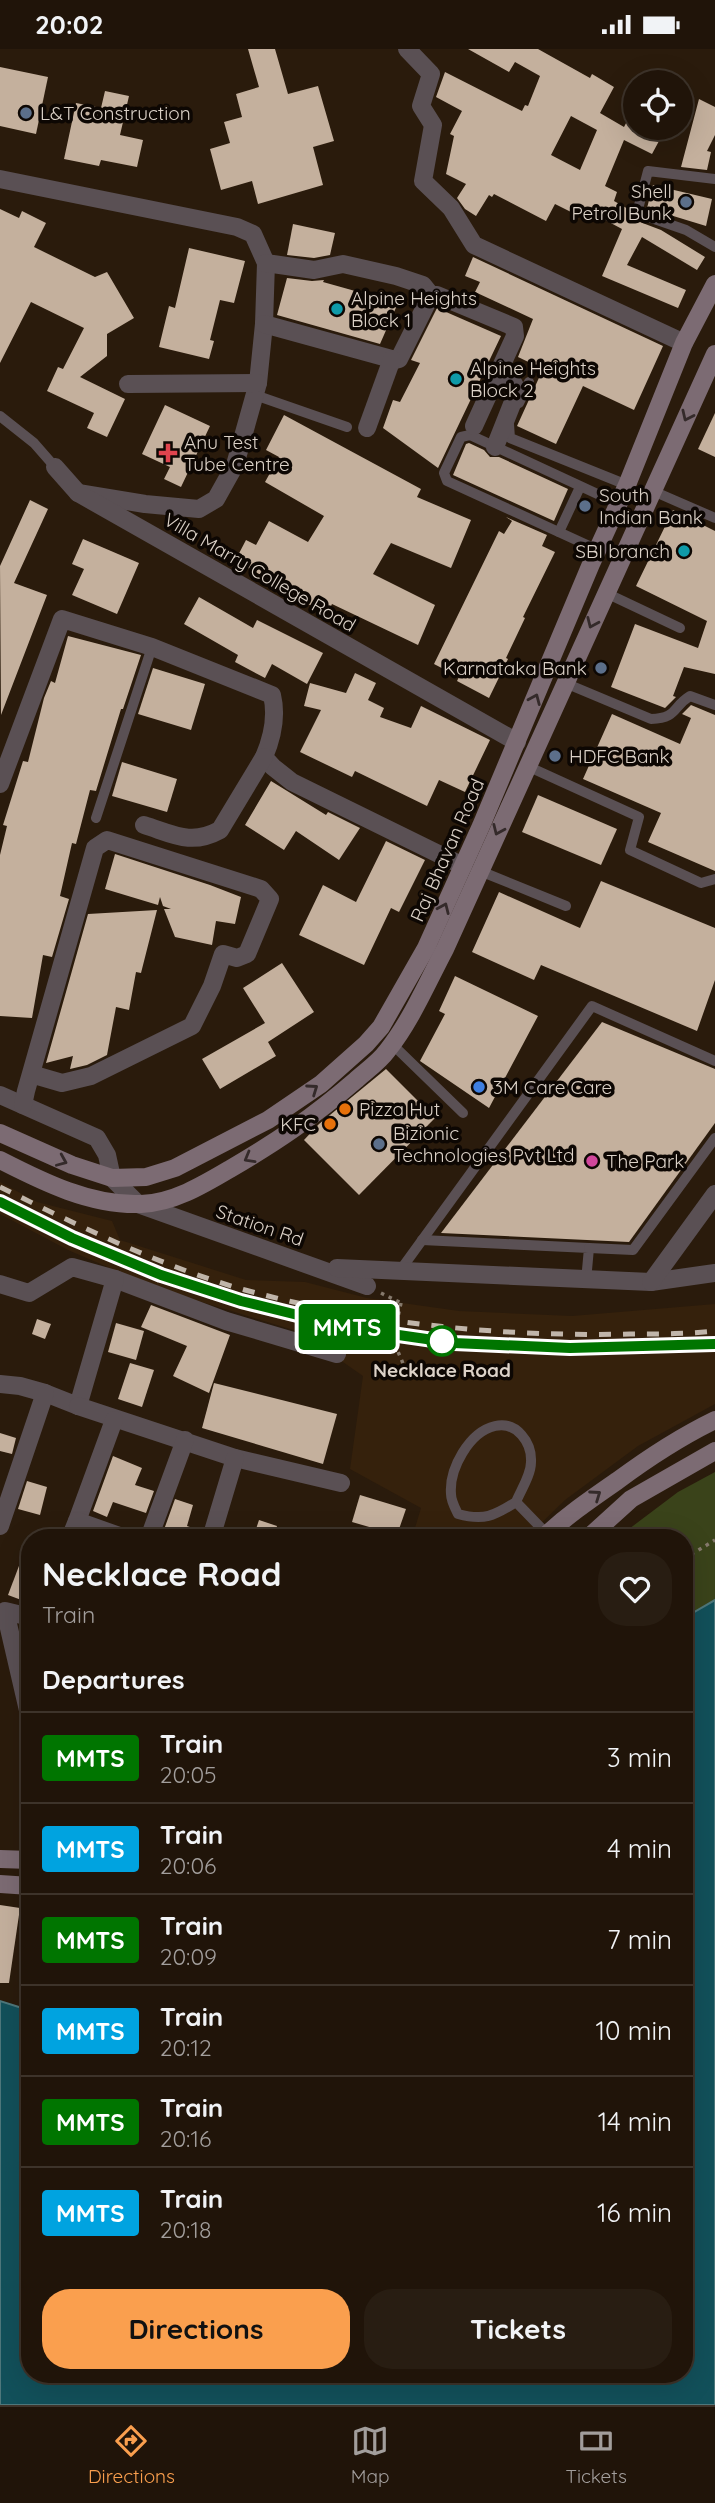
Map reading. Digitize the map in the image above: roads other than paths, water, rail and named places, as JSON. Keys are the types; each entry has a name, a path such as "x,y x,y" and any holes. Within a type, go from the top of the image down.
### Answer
{"main road":[{"name":"Raj Bhavan Road","path":"0,1160 67,1191 103,1201 153,1203 178,1196 205,1183 275,1143 314,1116 387,1052 445,949 517,742 627,485 684,343 715,284"},
{"name":"Raj Bhavan Road","path":"0,1133 72,1165 112,1178 146,1177 175,1168 268,1120 321,1084 380,1027 472,869 527,766 715,354"},
{"path":"552,1529 562,1519 687,1433 715,1420"},
{"path":"598,1529 631,1499 715,1451"},
{"path":"0,1859 21,1860"},
{"path":"0,1884 21,1885"}],"street":[{"path":"407,49 431,74 421,106 433,125 423,181 452,208 474,245 684,343"},
{"path":"0,179 237,227 253,234 266,263 264,324 256,389 234,465 216,499 199,509 145,504 78,493"},
{"path":"266,263 314,270 343,264 423,285 431,295"},
{"path":"264,324 392,359 399,359 431,295 437,295 514,327 515,336 474,426"},
{"path":"367,428 392,359"},
{"path":"495,447 517,386 497,375"},
{"path":"128,384 256,389"},
{"name":"Villa Marry College Road","path":"55,467 78,493 517,742"},
{"path":"0,784 62,619 152,647 272,695 275,710 271,740 264,757 220,829 210,835 188,839 144,825"},
{"path":"264,757 292,782 472,869"},
{"path":"23,1105 31,1074 95,848 107,840 261,889 270,899 247,954 237,958 223,954 212,986 192,1026 91,1076 62,1083 31,1074"},
{"path":"0,1095 97,1138 107,1155 112,1178 138,1204"},
{"path":"651,1282 715,1194"},
{"name":"Station Rd","path":"138,1204 367,1286"},
{"path":"0,1285 29,1293 72,1267 115,1279 226,1321 337,1354"},
{"path":"316,1267 651,1282 715,1273"},
{"path":"78,1406 115,1279"},
{"path":"0,1384 20,1386 46,1394 114,1420 185,1440 235,1458 341,1483"},
{"path":"0,1526 46,1394"},
{"path":"74,1529 114,1420"},
{"path":"152,1529 185,1440"},
{"path":"214,1529 235,1458"},
{"path":"77,1521 100,1529"},
{"path":"21,1615 5,1611 21,1680"}],"lane":[{"path":"715,179 648,171 637,213 686,230 715,247"},
{"path":"529,382 509,424 510,438 627,485"},
{"path":"256,389 347,427"},
{"name":"Villa Marry College Road","path":"0,416 34,443 55,467"},
{"path":"598,549 447,481 444,473 461,437 470,435 619,504"},
{"path":"559,532 580,487"},
{"path":"653,491 715,518"},
{"path":"606,593 680,628"},
{"path":"96,818 152,647"},
{"path":"565,683 651,719 667,719 676,712 682,701 690,696 715,705"},
{"path":"527,766 639,817 630,850 701,883 715,879"},
{"path":"472,869 566,906"},
{"path":"399,1272 592,1006 715,1061"},
{"path":"392,1044 463,1113"},
{"path":"422,1240 633,1250 715,1137"},
{"path":"586,1281 589,1248"},
{"path":"497,1425 517,1430 529,1442 532,1464 516,1502 498,1514 477,1519 458,1514 451,1497 452,1474 465,1451 480,1433 497,1425"},
{"path":"516,1502 539,1529"}],"water":[{"path":"715,1600 715,2405 0,2405 0,2001 21,2008 21,2383 693,2383 693,1613"}],"railway":[{"path":"0,1187 90,1230 182,1269 245,1290 340,1312 436,1326 533,1333 662,1334 715,1331"},
{"path":"0,1202 79,1241 160,1274 273,1310 331,1323 389,1333 507,1345 625,1347 715,1343"}],"train":[{"name":"MMTS","path":"0,1202 72,1238 161,1275 241,1301 350,1328 454,1343 570,1348 715,1344"}],"place":[{"name":"L&T Construction","path":"26,113"},
{"name":"Shell Petrol Bunk","path":"686,202"},
{"name":"Alpine Heights Block 1","path":"337,309"},
{"name":"Alpine Heights Block 2","path":"456,379"},
{"name":"Anu Test Tube Centre","path":"168,453"},
{"name":"South Indian Bank","path":"585,506"},
{"name":"SBI branch","path":"684,551"},
{"name":"Karnataka Bank","path":"601,668"},
{"name":"HDFC Bank","path":"555,756"},
{"name":"3M Care Care","path":"479,1087"},
{"name":"Pizza Hut","path":"345,1109"},
{"name":"KFC","path":"330,1124"},
{"name":"Bizionic Technologies Pvt Ltd","path":"379,1144"},
{"name":"The Park","path":"592,1161"},
{"name":"Necklace Road","path":"442,1341"}]}
